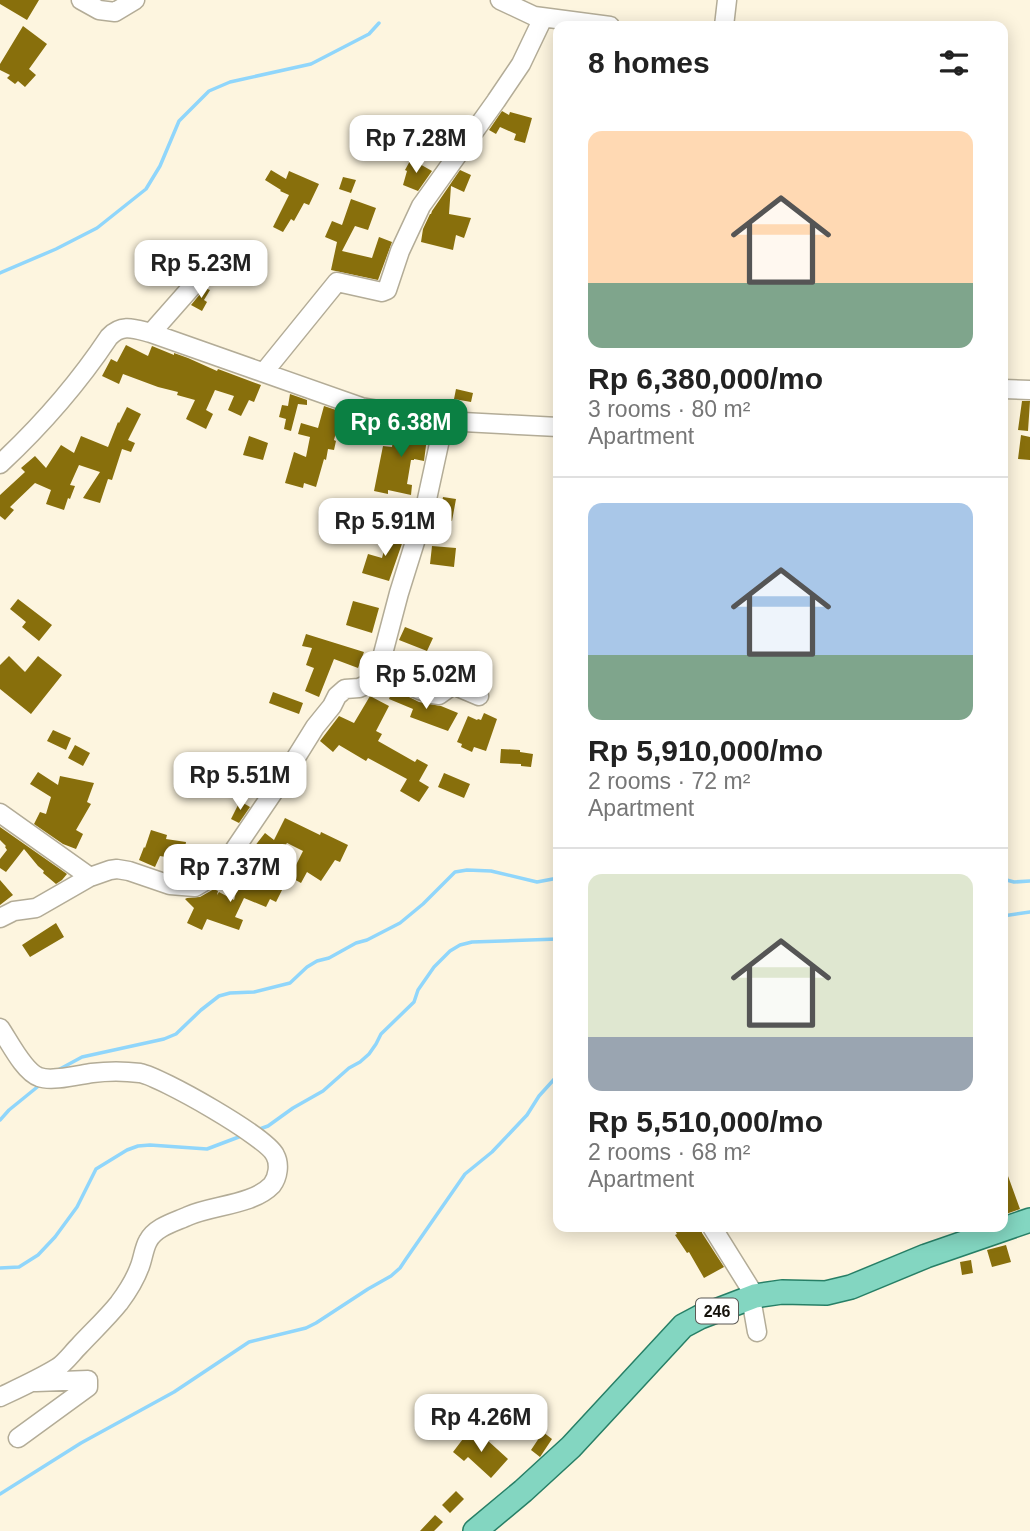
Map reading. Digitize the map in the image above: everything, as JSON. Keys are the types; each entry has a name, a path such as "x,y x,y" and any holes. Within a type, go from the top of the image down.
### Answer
{"main road":[{"name":"246","path":"1008,1228 1030,1220"},
{"name":"246","path":"475,1531 570,1447 683,1326 753,1297 782,1292 825,1293 851,1287 926,1256 995,1232"}],"street":[{"path":"81,0 99,10 115,12 135,0"},
{"path":"500,0 534,16 568,21"},
{"path":"725,21 727,0"},
{"path":"264,372 337,282 382,292 387,290 400,251 421,206 521,64 543,18"},
{"path":"151,333 195,282"},
{"path":"0,464 50,415 114,332 124,327 151,333 361,407 444,421 553,427"},
{"path":"1008,388 1030,390"},
{"path":"0,918 14,911 36,908 90,877 110,870 117,869 170,885 195,887 224,864 337,696 345,689 366,685 380,666 395,606 424,513 444,421"},
{"path":"380,666 398,680 432,694 439,695 453,685 479,696"},
{"path":"0,813 90,877"},
{"path":"0,1028 17,1055 36,1076 49,1079 124,1072 156,1078 260,1139 275,1153 279,1167 274,1183 262,1193 194,1213 153,1234 147,1241 134,1282 117,1305 59,1367 0,1397"},
{"path":"715,1232 753,1297 757,1332"},
{"path":"18,1438 89,1384 88,1380 29,1382"}],"building":[{"path":"0,0 39,0 27,20 0,4"},
{"path":"23,26 47,44 29,69 36,75 25,87 18,81 15,84 7,78 10,75 0,70 0,64"},
{"path":"502,111 509,115 510,112 532,118 525,143 514,140 516,134 500,127 496,134 489,130"},
{"path":"411,159 432,171 418,191 403,185 407,171 405,170"},
{"path":"271,170 286,179 289,171 319,184 309,205 304,203 294,221 291,219 283,232 273,227 289,195 265,180"},
{"path":"460,170 471,175 464,192 451,186 449,214 471,218 464,238 456,235 453,250 421,242 430,214"},
{"path":"343,177 356,180 351,193 339,189"},
{"path":"351,199 376,208 368,230 355,226 342,251 372,258 379,237 392,242 378,280 331,270 337,242 325,237 332,221 342,225"},
{"path":"205,288 210,290 202,311 191,305"},
{"path":"126,345 148,356 152,346 261,385 254,402 249,400 241,416 228,410 234,396 215,390 206,410 213,414 206,429 186,419 195,400 123,374 119,384 102,376 111,359 117,362"},
{"path":"456,389 473,393 471,402 454,399"},
{"path":"290,394 307,400 307,405 298,404 291,431 284,429 286,419 279,417 282,405 288,406"},
{"path":"1022,401 1030,401 1028,431 1018,430"},
{"path":"324,406 339,411 338,425 334,450 328,449 316,487 304,483 303,488 285,483 294,452 306,457 310,437 298,434 301,423 318,428"},
{"path":"127,407 141,414 128,440 135,443 131,452 122,449 112,480 108,479 100,503 83,498 100,472 79,465 70,485 75,486 64,510 46,504 51,490 35,483 10,507 14,510 5,520 0,516 0,495 25,472 21,468 35,456 46,468 61,445 74,453 81,436 108,447"},
{"path":"395,424 428,430 424,461 411,460 407,484 412,485 411,495 388,490 388,494 374,491 383,446 392,447"},
{"path":"1021,435 1030,437 1030,460 1018,459"},
{"path":"249,436 268,443 263,460 243,455"},
{"path":"443,497 456,499 452,521 439,519"},
{"path":"389,531 405,535 389,581 362,573 368,554 382,558"},
{"path":"432,546 456,548 454,567 430,564"},
{"path":"18,599 52,625 39,641 22,627 26,622 10,609"},
{"path":"353,601 379,608 372,633 346,625"},
{"path":"405,627 433,638 427,651 399,640"},
{"path":"306,634 364,652 358,668 334,659 319,697 305,691 314,668 306,665 312,648 302,646"},
{"path":"418,653 438,665 429,681 408,670"},
{"path":"9,656 25,672 38,656 62,675 31,714 0,689 0,665"},
{"path":"393,689 419,702 441,706 458,713 448,731 410,717 413,709 389,699"},
{"path":"273,692 303,703 299,714 269,703"},
{"path":"370,696 389,706 376,731 382,734 378,741 415,762 417,759 428,765 419,781 429,787 419,802 400,791 407,779 368,758 366,761 339,745 333,752 320,741 339,716 354,723"},
{"path":"484,713 497,719 486,751 474,747 472,752 461,747 462,744 457,742 468,716 481,720"},
{"path":"53,730 71,738 66,750 47,741"},
{"path":"75,745 90,753 83,766 68,758"},
{"path":"501,749 533,754 531,767 500,763"},
{"path":"245,755 265,763 253,791 234,784"},
{"path":"38,772 58,785 60,776 94,783 87,802 91,804 76,830 83,834 76,849 63,844 34,824 40,812 46,814 51,797 30,784"},
{"path":"444,773 470,784 464,798 438,787"},
{"path":"240,801 250,807 239,823 231,819"},
{"path":"285,818 348,845 340,862 335,860 321,881 307,872 301,883 290,877 303,851 287,843 279,855 267,847 254,863 246,857 265,833 274,840"},
{"path":"0,827 67,874 56,884 43,873 24,849 6,872 0,868 0,859 7,850 0,840"},
{"path":"151,830 167,835 166,839 186,842 183,860 160,856 155,867 139,860"},
{"path":"258,879 283,888 276,902 270,899 266,907 244,898 235,917 243,920 239,930 207,919 202,930 187,923 194,908 185,899 200,897 214,889 218,891 217,895 219,892 234,900 239,882 255,887"},
{"path":"0,880 13,895 0,905"},
{"path":"56,923 64,937 30,957 22,945"},
{"path":"1008,1176 1020,1209 1008,1213"},
{"path":"676,1232 702,1232 724,1267 704,1278 689,1252 687,1253 675,1235"},
{"path":"1006,1245 1011,1262 992,1267 987,1250"},
{"path":"971,1260 973,1273 962,1275 960,1262"},
{"path":"469,1431 484,1443 486,1439 508,1459 491,1478 468,1457 464,1461 453,1452"},
{"path":"543,1432 552,1439 540,1457 531,1450"},
{"path":"456,1491 464,1499 450,1513 442,1505"},
{"path":"435,1515 443,1522 434,1531 420,1531"}],"waterway":[{"path":"0,273 97,228 146,189 160,166 179,121 209,91 230,82 311,64 369,34 379,23"},
{"path":"58,1070 82,1057 176,1034 219,996 254,992 290,983 317,961 329,958 400,923 455,872 491,871 537,882 553,879"},
{"path":"1008,880 1030,881"},
{"path":"1008,915 1030,912"},
{"path":"257,1130 268,1126 323,1091 369,1054 381,1034 414,1002 418,990 434,967 450,951 472,942 553,939"},
{"path":"0,1494 81,1443 174,1392 249,1342 306,1328 391,1276 400,1268 465,1174 492,1152 527,1115 553,1081"},
{"path":"0,1120 41,1084"},
{"path":"0,1268 19,1267 38,1255 77,1207 96,1169 127,1150 150,1145 207,1149 244,1135"}]}
